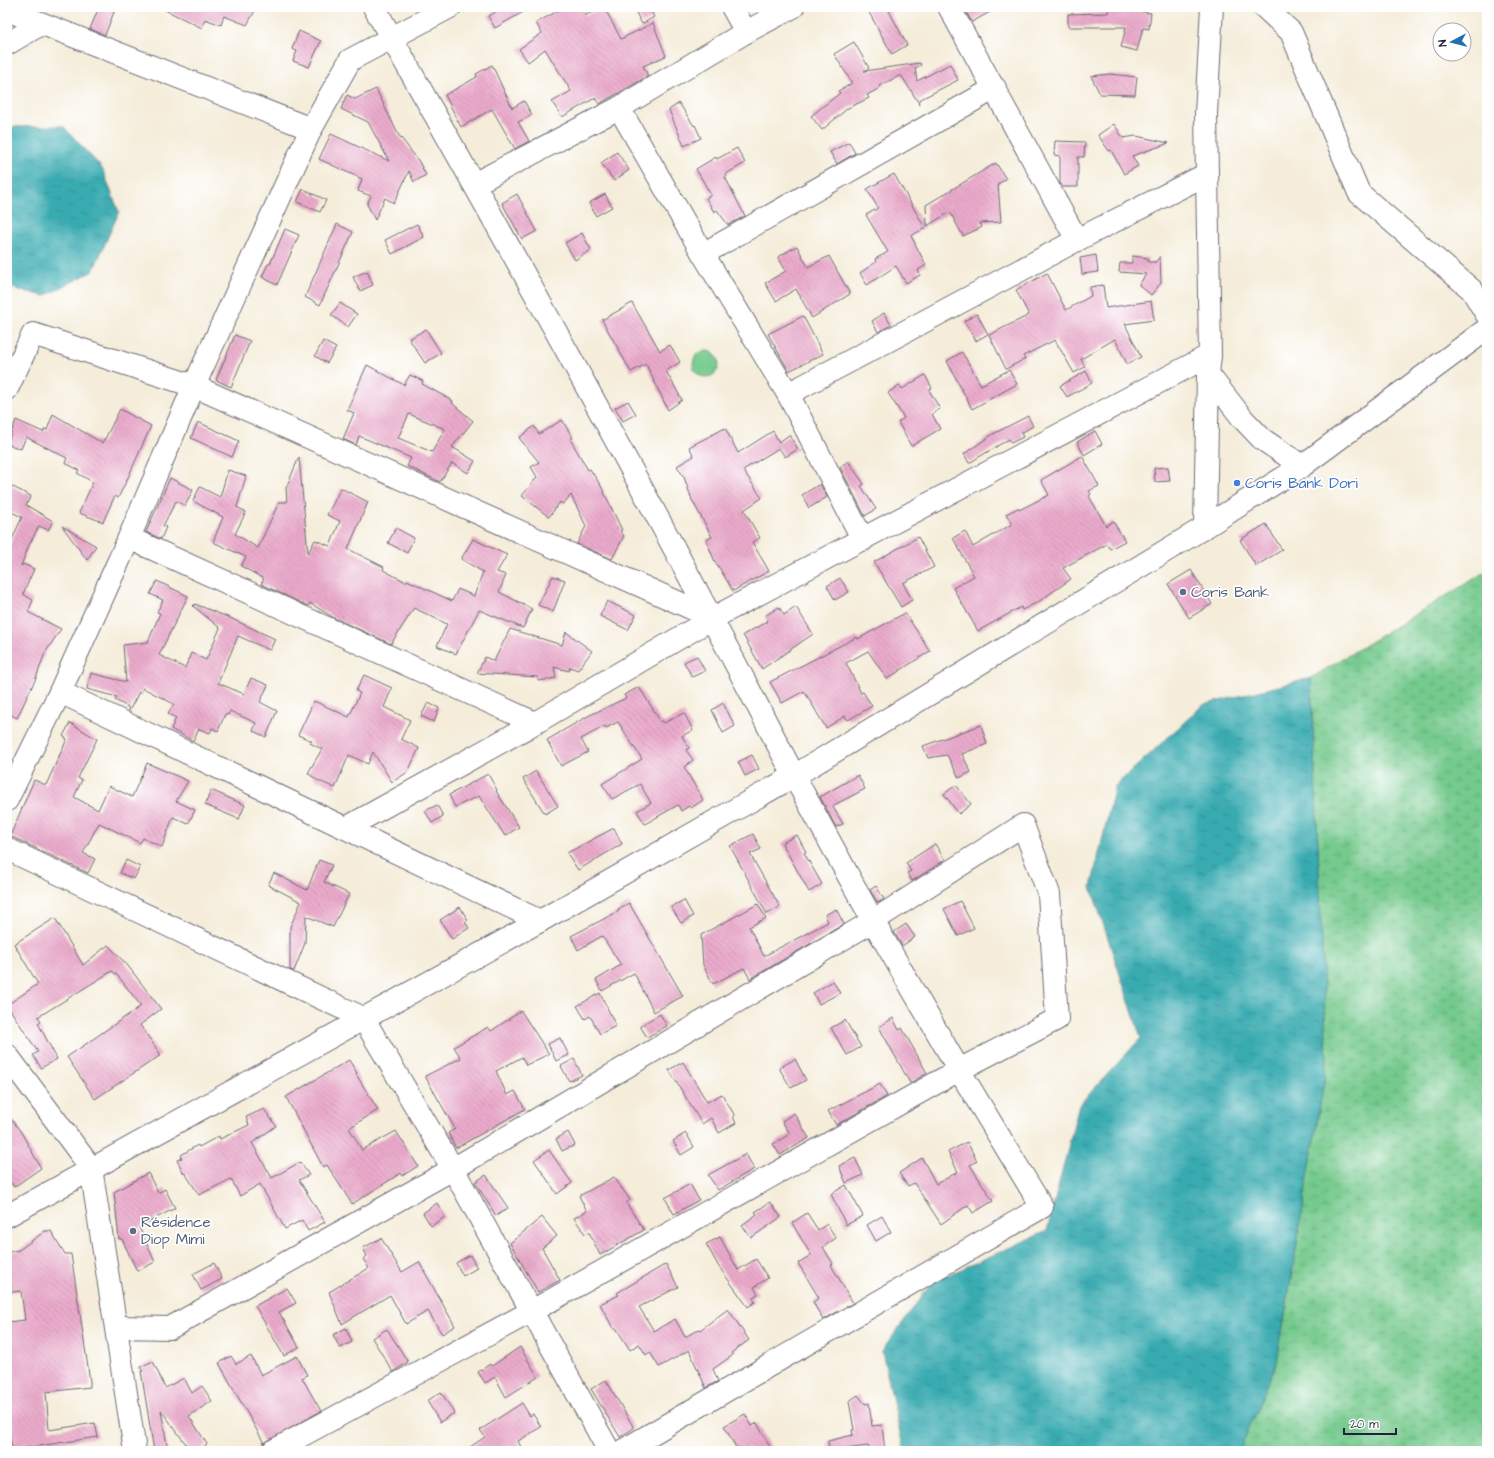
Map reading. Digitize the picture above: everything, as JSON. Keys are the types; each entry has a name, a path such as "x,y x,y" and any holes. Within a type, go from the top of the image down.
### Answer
{"street":[{"path":"374,7 474,184 713,618 794,776 874,921 959,1070 1042,1207 622,1451"},
{"path":"7,800 60,692 129,538 194,386 311,129 350,60 450,7"},
{"path":"732,7 746,32"},
{"path":"474,184 619,108 746,32 793,7"},
{"path":"949,7 995,88 1077,240"},
{"path":"1205,527 1209,364 1206,114 1212,7"},
{"path":"1264,7 1291,32 1359,193 1472,290 1487,315"},
{"path":"7,10 311,129"},
{"path":"7,44 41,24"},
{"path":"703,254 995,88"},
{"path":"619,108 703,254 788,394 863,540"},
{"path":"788,394 1077,240 1207,174"},
{"path":"7,1216 540,920 794,776 1205,527 1302,466 1487,329"},
{"path":"9,382 33,334 194,386 713,618"},
{"path":"1209,364 1243,419 1262,439 1302,466"},
{"path":"346,828 535,723 713,618 1209,364"},
{"path":"129,538 535,723"},
{"path":"60,692 540,920"},
{"path":"116,1326 170,1328 453,1169 874,921 1023,825 1049,894 1057,1019 959,1070 532,1311 273,1451"},
{"path":"7,849 363,1018 453,1169 609,1451"},
{"path":"7,1055 91,1168 135,1451"}],"green space":[{"path":"706,351 715,355 719,364 715,373 706,377 697,373 693,364 697,355"},
{"path":"1487,571 1487,1451 1239,1451 1277,1362 1327,1063 1311,678"}],"water":[{"path":"63,126 102,168 119,212 93,271 45,296 7,287 7,127"},
{"path":"1311,678 1327,1063 1277,1362 1239,1451 904,1451 882,1351 932,1282 1047,1231 1079,1105 1141,1038 1091,887 1115,786 1203,705"}],"building":[{"path":"99,7 116,7 105,35 90,29"},
{"path":"159,7 257,7 247,25 224,16 221,25 205,19 202,28"},
{"path":"505,7 532,7 495,28 488,16"},
{"path":"565,7 581,7 586,15 604,7 621,39 653,23 666,56 643,66 648,76 599,104 595,98 562,117 552,102 571,91 545,49 528,62 519,49 542,33 536,23"},
{"path":"633,7 648,7 654,17 642,24"},
{"path":"866,7 887,7 907,45 892,54"},
{"path":"967,7 999,7 972,22 964,9"},
{"path":"1109,7 1151,13 1149,29 1143,28 1137,51 1121,47 1126,27 1068,27 1068,14 1108,13"},
{"path":"299,31 321,41 309,67 293,61 297,51 292,49"},
{"path":"854,42 869,68 864,71 920,63 921,65 915,68 917,81 950,64 958,80 919,100 920,105 901,75 879,86 880,88 867,95 869,98 848,108 822,130 811,116 840,93 838,91 851,84 851,81 834,54"},
{"path":"492,65 512,108 524,101 532,115 518,122 529,141 515,149 492,109 461,127 445,95 477,77 476,74"},
{"path":"1110,74 1137,77 1135,95 1100,94 1091,76"},
{"path":"376,89 398,134 418,160 426,175 414,182 409,171 394,203 385,198 375,220 367,204 371,196 358,191 362,179 319,159 331,134 389,161 368,122 341,109 347,95 355,99"},
{"path":"679,103 694,126 695,125 701,138 684,146 669,110"},
{"path":"1114,124 1123,138 1136,136 1169,143 1132,156 1138,166 1124,174 1111,150 1109,151 1098,135"},
{"path":"1055,141 1085,142 1084,157 1078,157 1078,187 1062,187 1060,183 1060,156 1054,155"},
{"path":"849,142 855,153 837,164 830,152"},
{"path":"737,148 745,163 726,174 727,176 725,177 745,216 728,225 717,210 714,212 706,198 711,195 696,169 716,157 717,159"},
{"path":"617,152 629,170 614,181 601,163"},
{"path":"996,163 1006,179 998,184 1001,222 980,223 982,227 963,236 950,212 927,226 926,205"},
{"path":"894,174 925,228 911,236 926,265 918,270 920,275 906,283 896,266 867,285 860,273 876,262 875,259 888,252 866,215 878,208 867,189"},
{"path":"303,189 326,200 320,212 297,202"},
{"path":"517,194 537,231 522,239 502,203"},
{"path":"605,194 612,207 596,216 589,203"},
{"path":"337,224 353,232 320,305 305,297"},
{"path":"417,224 424,237 392,254 385,240"},
{"path":"285,229 299,235 277,285 262,277 268,264 270,264"},
{"path":"582,233 591,250 575,260 565,243"},
{"path":"797,246 808,267 829,256 850,294 812,318 796,289 776,301 765,283 786,271 778,257"},
{"path":"1096,255 1098,272 1082,274 1080,258"},
{"path":"1132,256 1148,258 1148,262 1156,262 1160,256 1161,283 1151,295 1139,285 1146,274 1119,272 1120,263 1132,263"},
{"path":"367,271 373,285 360,291 353,277"},
{"path":"1047,273 1066,310 1091,296 1090,287 1103,285 1106,308 1151,301 1154,320 1125,324 1141,357 1127,364 1115,339 1081,359 1085,367 1074,373 1055,340 1023,356 1025,359 1006,369 989,335 1029,315 1016,290"},
{"path":"340,303 357,314 348,327 331,315"},
{"path":"632,303 660,351 670,345 680,362 666,371 682,400 668,410 646,364 631,372 602,320"},
{"path":"884,313 891,325 878,332 872,321"},
{"path":"977,314 988,334 976,341 964,321"},
{"path":"803,316 823,354 789,371 768,334"},
{"path":"426,329 441,353 425,363 409,339"},
{"path":"235,335 250,341 231,387 216,380"},
{"path":"323,341 336,348 327,363 315,356"},
{"path":"962,352 981,385 1009,370 1017,384 972,409 947,361"},
{"path":"367,365 404,385 410,375 423,381 422,384 453,401 452,403 473,421 452,447 475,461 468,473 452,463 440,482 407,466 411,458 359,436 356,445 343,439 354,413 347,410","holes":["409,414 445,429 432,452 398,438"]},
{"path":"1086,371 1092,383 1067,397 1060,386"},
{"path":"925,375 932,388 929,390 940,409 932,414 940,429 911,446 898,422 904,418 888,393 899,385 902,389"},
{"path":"628,401 636,414 623,421 615,408"},
{"path":"120,409 151,426 118,498 115,496 103,522 79,513 93,482 77,473 79,470 65,463 67,458 26,437 21,449 7,444 16,420 43,432 45,429 47,430 53,414 102,443"},
{"path":"1028,416 1033,426 1021,433 1023,437 1011,443 1009,439 969,463 964,454 993,434"},
{"path":"562,420 573,438 570,439 588,470 590,469 601,486 622,530 620,531 624,536 612,559 577,544 586,526 571,495 563,504 560,502 549,517 522,496 537,477 531,467 539,462 519,438 534,426 539,434"},
{"path":"198,422 239,441 232,457 191,438"},
{"path":"725,428 738,453 773,431 779,442 789,435 798,449 785,457 779,448 743,470 762,498 744,510 760,538 752,542 769,571 733,591 716,564 706,540 712,537 692,500 684,477 677,466 694,456 689,447"},
{"path":"1095,431 1102,444 1084,455 1077,442"},
{"path":"1082,456 1099,486 1089,491 1091,494 1089,496 1106,526 1113,521 1125,541 1110,549 1107,544 1063,568 1071,579 1038,602 1022,610 1021,607 978,631 953,588 974,576 953,538 965,531 973,547 1012,524 1006,514 1018,508 1019,510 1049,495 1041,480"},
{"path":"299,457 308,553 315,540 330,546 340,521 327,515 341,488 368,502 348,549 384,567 383,570 406,582 407,580 452,601 458,589 474,596 483,572 461,559 473,539 507,555 497,572 506,575 499,592 532,609 523,628 479,610 456,654 437,646 447,624 414,608 391,644 334,618 310,603 308,606 261,584 264,579 241,566 246,557 213,542 223,517 193,501 200,487 220,497 228,470 246,476 237,507 246,512 235,534 258,548 279,502 287,502 286,488"},
{"path":"848,461 864,484 861,486 876,509 865,516 840,467"},
{"path":"1168,467 1170,481 1155,482 1154,468"},
{"path":"170,478 193,490 185,506 176,501 163,526 166,527 161,539 146,532"},
{"path":"7,484 31,496 26,505 53,521 48,530 39,526 29,545 21,566 23,564 34,569 23,594 33,600 28,612 61,629 45,653 36,678 17,718 7,713 7,551 22,517 7,510"},
{"path":"820,484 827,497 809,508 802,495"},
{"path":"1266,524 1282,550 1256,566 1240,540"},
{"path":"62,526 96,546 87,560"},
{"path":"396,528 414,538 407,553 388,543"},
{"path":"918,537 934,567 903,583 912,600 901,607 874,562"},
{"path":"1191,570 1212,604 1189,618 1168,584"},
{"path":"553,576 565,580 553,612 538,605"},
{"path":"840,578 849,592 835,600 827,586"},
{"path":"157,581 188,596 159,655 185,668 191,653 206,660 220,628 193,606 195,604 230,618 275,639 270,650 238,636 218,683 244,694 251,678 268,685 260,702 277,711 266,737 253,731 256,723 230,711 228,715 225,714 218,731 212,728 210,733 199,729 193,741 171,729 176,718 168,714 174,704 143,688 141,693 139,692 129,711 128,707 115,700 117,697 87,689 91,673 126,682 123,645 148,642 160,613 157,612 163,600 150,594"},
{"path":"607,601 636,615 628,630 600,616"},
{"path":"779,607 784,615 796,607 813,634 762,669 743,635 768,621 765,616"},
{"path":"905,613 930,651 887,679 868,651 846,663 861,693 863,692 872,706 848,720 845,716 826,728 804,691 782,703 770,682 857,637 858,639"},
{"path":"510,629 562,645 566,632 592,651 578,670 570,667 569,671 554,667 556,678 538,681 538,677 477,673 485,657 494,661"},
{"path":"697,656 705,671 692,677 684,662"},
{"path":"364,675 392,688 384,707 410,720 401,739 419,748 408,772 392,782 373,752 368,764 349,755 335,788 317,780 308,773 322,749 310,743 312,741 298,735 314,701 349,717 360,693 356,691"},
{"path":"639,687 661,722 662,721 664,723 684,713 693,730 682,736 689,748 686,750 693,760 684,767 703,800 691,808 689,806 681,811 678,805 645,824 637,811 651,803 640,784 612,799 602,784 642,759 618,722 606,728 605,726 581,739 588,752 561,766 547,740 588,716 626,698 624,695"},
{"path":"428,703 439,708 434,722 421,716"},
{"path":"723,703 735,726 723,733 712,710"},
{"path":"70,723 97,739 78,778 82,780 74,797 98,810 109,786 132,797 147,763 188,781 176,801 195,810 188,824 173,817 162,847 143,838 140,843 99,823 83,853 95,859 88,873 10,836 34,780 46,785 67,739 63,736"},
{"path":"981,725 987,744 962,754 971,772 959,778 947,755 928,758 923,746"},
{"path":"752,755 759,769 745,776 738,762"},
{"path":"536,771 558,806 545,814 523,779"},
{"path":"488,774 497,790 496,791 519,827 505,836 479,796 455,807 449,795"},
{"path":"858,775 865,789 834,805 833,807 843,824 836,827 820,797"},
{"path":"956,785 971,804 959,814 944,794"},
{"path":"211,790 245,805 239,819 205,805"},
{"path":"437,805 443,816 432,823 425,811"},
{"path":"614,828 622,844 578,870 567,853"},
{"path":"753,834 761,849 750,854 780,907 767,914 730,846"},
{"path":"797,835 806,852 804,853 822,884 809,892 782,843"},
{"path":"935,844 945,860 912,881 907,873 911,871 906,863"},
{"path":"126,860 140,867 134,879 120,873"},
{"path":"319,860 332,865 324,882 349,894 333,927 306,916 305,943 294,971 290,970 290,927 301,902 268,885 274,873 307,890"},
{"path":"876,886 884,899 878,903 870,890"},
{"path":"684,900 693,916 681,923 671,907"},
{"path":"960,901 974,928 958,936 944,909"},
{"path":"629,903 683,996 654,1012 634,973 602,991 596,980 621,965 602,936 578,950 571,936 619,911 618,909"},
{"path":"758,904 766,918 749,927 764,956 828,922 825,915 836,909 844,924 750,979 744,968 713,984 703,965 701,935"},
{"path":"460,907 468,920 465,922 469,928 452,939 440,920"},
{"path":"55,918 83,965 108,945 128,966 161,1009 140,1025 161,1055 95,1099 67,1057 141,1006 118,976 112,971 38,1017 41,1021 38,1023 57,1059 41,1068 33,1055 38,1052 7,1005 38,984 14,944"},
{"path":"906,924 915,937 902,946 894,932"},
{"path":"833,981 840,993 819,1004 813,993"},
{"path":"600,993 616,1026 600,1034 590,1016 585,1019 577,1006"},
{"path":"521,1011 549,1054 526,1065 522,1057 496,1071 507,1095 515,1091 525,1109 456,1148 448,1133 455,1129 425,1076 461,1058 454,1047 488,1027 491,1031"},
{"path":"660,1014 667,1026 647,1037 640,1026"},
{"path":"893,1018 899,1030 902,1028 927,1073 910,1083 879,1027"},
{"path":"845,1020 861,1047 847,1055 831,1028"},
{"path":"560,1038 569,1055 556,1061 548,1044"},
{"path":"574,1059 582,1075 569,1081 561,1066"},
{"path":"795,1059 806,1080 791,1088 779,1068"},
{"path":"349,1060 378,1110 349,1128 362,1150 396,1131 418,1166 402,1176 401,1173 352,1204 327,1165 323,1167 286,1097"},
{"path":"683,1062 707,1102 722,1094 735,1116 733,1117 736,1123 719,1133 711,1118 702,1124 669,1070"},
{"path":"880,1084 887,1096 836,1125 828,1111"},
{"path":"264,1109 276,1126 252,1143 272,1178 300,1162 309,1175 299,1180 325,1222 308,1231 302,1220 285,1229 260,1184 240,1196 231,1179 199,1195 185,1173 184,1174 177,1160 182,1158 181,1155 198,1145 199,1147 219,1136 220,1139 249,1125 246,1117"},
{"path":"7,1113 21,1132 41,1168 14,1187 7,1178"},
{"path":"794,1113 809,1138 780,1155 773,1144 790,1134 782,1121"},
{"path":"568,1132 575,1145 562,1151 556,1139"},
{"path":"686,1133 694,1147 681,1155 673,1141"},
{"path":"967,1142 977,1161 970,1165 993,1201 973,1213 968,1205 941,1224 914,1183 908,1186 899,1173 922,1158 936,1184 958,1172 948,1152"},
{"path":"549,1150 572,1183 557,1194 534,1160"},
{"path":"746,1154 754,1169 718,1190 708,1175"},
{"path":"855,1158 863,1175 846,1183 839,1166"},
{"path":"148,1173 158,1193 165,1189 175,1208 139,1227 155,1262 137,1271 122,1239 119,1239 114,1192"},
{"path":"486,1175 508,1208 496,1216 475,1182"},
{"path":"614,1177 630,1200 626,1203 644,1230 600,1255 589,1232 585,1234 574,1218 587,1211 579,1196"},
{"path":"690,1184 699,1200 674,1214 665,1198"},
{"path":"846,1185 863,1216 846,1225 831,1194"},
{"path":"770,1202 781,1217 751,1238 742,1225 757,1214 755,1212"},
{"path":"437,1203 445,1217 431,1226 423,1213"},
{"path":"807,1213 818,1230 827,1224 836,1238 823,1247 833,1264 831,1265 853,1303 823,1320 813,1302 819,1298 798,1263 811,1255 792,1223"},
{"path":"882,1216 891,1232 876,1241 867,1225"},
{"path":"542,1217 557,1236 542,1248 560,1280 538,1292 510,1243"},
{"path":"45,1231 51,1231 65,1254 71,1254 90,1381 90,1387 46,1392 49,1430 95,1423 98,1437 12,1450 7,1416 7,1322 25,1320 21,1291 12,1292 7,1252 19,1250"},
{"path":"720,1237 738,1270 756,1259 768,1278 754,1287 758,1294 753,1297 755,1302 748,1307 719,1267 706,1244"},
{"path":"381,1238 402,1272 419,1262 455,1326 442,1334 428,1311 406,1324 390,1295 342,1324 329,1292 369,1268 363,1259 367,1256 363,1248"},
{"path":"470,1255 477,1268 463,1276 456,1263"},
{"path":"214,1263 222,1279 201,1290 193,1274"},
{"path":"666,1264 678,1287 639,1307 654,1331 675,1319 685,1337 699,1329 700,1330 728,1309 749,1340 731,1353 733,1355 713,1369 718,1381 706,1388 689,1350 659,1367 650,1352 646,1355 639,1344 630,1350 616,1328 614,1330 600,1304 619,1295 617,1293"},
{"path":"287,1288 296,1303 279,1312 299,1347 284,1356 255,1306"},
{"path":"346,1328 352,1342 340,1348 333,1335"},
{"path":"387,1329 408,1362 393,1372 372,1338"},
{"path":"520,1347 538,1377 506,1397 495,1377 485,1383 478,1372 490,1364 492,1366"},
{"path":"231,1356 236,1364 251,1356 261,1375 297,1356 307,1375 302,1378 321,1411 264,1443 219,1363"},
{"path":"153,1361 165,1388 184,1378 192,1393 202,1386 212,1401 189,1416 207,1444 198,1451 191,1451 161,1410 168,1451 154,1451 141,1371 143,1371 140,1367"},
{"path":"606,1380 634,1428 620,1437 591,1389"},
{"path":"441,1392 454,1413 440,1422 427,1401"},
{"path":"858,1395 865,1404 869,1403 872,1426 882,1425 885,1451 869,1451 868,1446 829,1451 828,1441 853,1435 852,1430 854,1430 849,1401"},
{"path":"522,1403 530,1416 533,1414 541,1427 518,1441 523,1451 464,1451 485,1437 480,1430"},
{"path":"745,1414 752,1426 757,1423 772,1451 738,1451 724,1426"}],"place":[{"name":"Coris Bank Dori","path":"1237,483"},
{"name":"Coris Bank","path":"1183,592"},
{"name":"Résidence Diop Mimi","path":"133,1231"}]}
